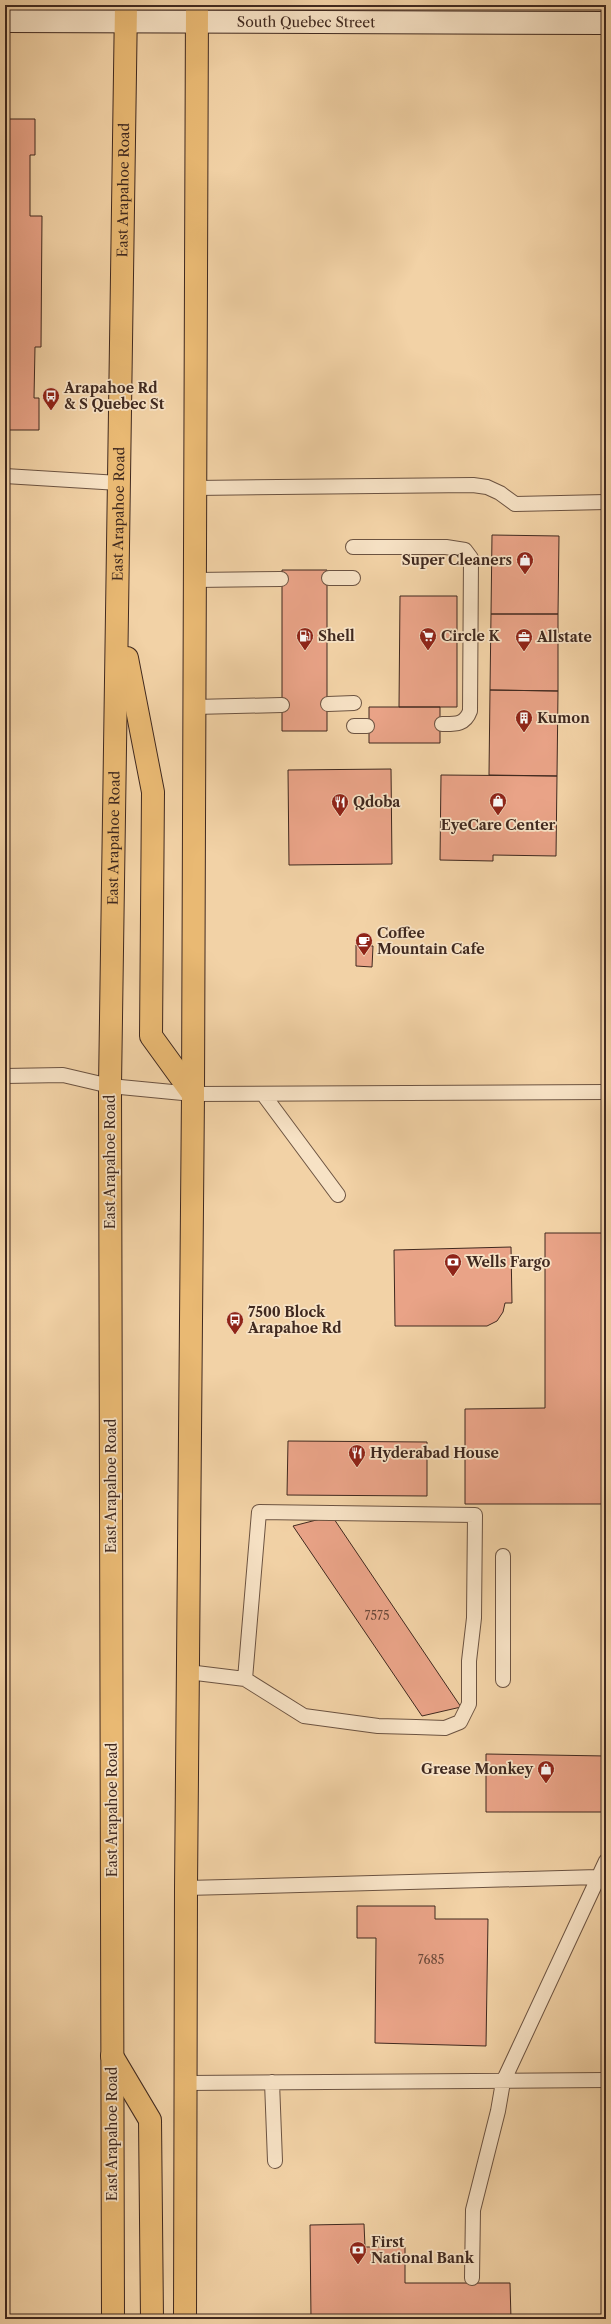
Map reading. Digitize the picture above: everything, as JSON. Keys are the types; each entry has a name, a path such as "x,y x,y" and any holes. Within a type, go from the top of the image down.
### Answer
{"main road":[{"name":"South Quebec Street","path":"5,21 126,13 197,13 606,23"},
{"name":"East Arapahoe Road","path":"113,2319 110,1086 126,13"},
{"path":"186,2319 186,1888 193,1094 197,13"},
{"path":"118,614 153,792 151,1036 193,1094"},
{"path":"112,2056 150,2120 152,2319"}],"lane":[{"path":"5,476 119,483"},
{"path":"195,488 473,484 487,487 500,493 515,504 606,502"},
{"path":"353,547 446,547 465,550 471,558 470,711 467,719 458,724 442,724"},
{"path":"329,578 353,578"},
{"path":"195,580 281,579"},
{"path":"328,704 354,704"},
{"path":"194,707 282,705"},
{"path":"5,1076 63,1075 110,1086 193,1094 606,1092"},
{"path":"264,1094 338,1195"},
{"path":"188,1672 245,1679 304,1716 393,1726 445,1728 460,1722 470,1704 470,1661 474,1618 475,1515 259,1512 245,1679"},
{"path":"503,1556 503,1680"},
{"path":"472,2278 473,2210 498,2111 503,2082 606,1861"},
{"path":"186,1888 598,1877"},
{"path":"186,2082 503,2082 606,2080"},
{"path":"272,2082 275,2161"}],"building":[{"path":"5,119 35,119 35,155 30,155 30,216 42,216 41,347 35,347 34,398 39,398 39,430 5,430"},
{"name":"Super Cleaners","path":"492,535 559,536 558,614 491,614"},
{"name":"Shell","path":"282,570 327,570 327,731 282,731"},
{"name":"Circle K","path":"400,596 457,596 457,707 399,707"},
{"name":"Allstate","path":"491,614 558,614 558,691 490,690"},
{"name":"Kumon","path":"490,690 558,691 557,776 489,775"},
{"path":"369,707 440,707 440,743 369,743"},
{"name":"Qdoba","path":"391,769 392,864 289,865 288,770"},
{"name":"EyeCare Center","path":"441,775 557,776 556,856 493,855 493,861 440,860"},
{"name":"Coffee Mountain Cafe","path":"356,945 373,946 372,967 356,966"},
{"path":"545,1233 606,1233 606,1504 465,1504 465,1409 545,1408"},
{"name":"Wells Fargo","path":"511,1247 512,1303 505,1303 503,1312 497,1321 487,1326 395,1326 394,1250"},
{"name":"Hyderabad House","path":"288,1441 427,1442 427,1496 287,1495"},
{"path":"332,1516 461,1707 422,1716 293,1526"},
{"name":"Grease Monkey","path":"486,1754 606,1756 605,1812 486,1812"},
{"path":"357,1906 435,1906 435,1919 488,1919 486,2046 375,2043 376,1938 357,1938"},
{"name":"First National Bank","path":"364,2224 365,2247 405,2247 405,2283 510,2283 511,2319 311,2319 310,2225"}],"place":[{"name":"Arapahoe Rd & S Quebec St","path":"51,411"},
{"name":"Super Cleaners","path":"525,575"},
{"name":"Shell","path":"305,651"},
{"name":"Circle K","path":"428,651"},
{"name":"Allstate","path":"524,652"},
{"name":"Kumon","path":"524,733"},
{"name":"EyeCare Center","path":"498,816"},
{"name":"Qdoba","path":"340,817"},
{"name":"Coffee Mountain Cafe","path":"364,956"},
{"name":"Wells Fargo","path":"453,1277"},
{"name":"7500 Block Arapahoe Rd","path":"235,1335"},
{"name":"Hyderabad House","path":"357,1468"},
{"name":"Grease Monkey","path":"546,1784"},
{"name":"First National Bank","path":"358,2265"}]}
